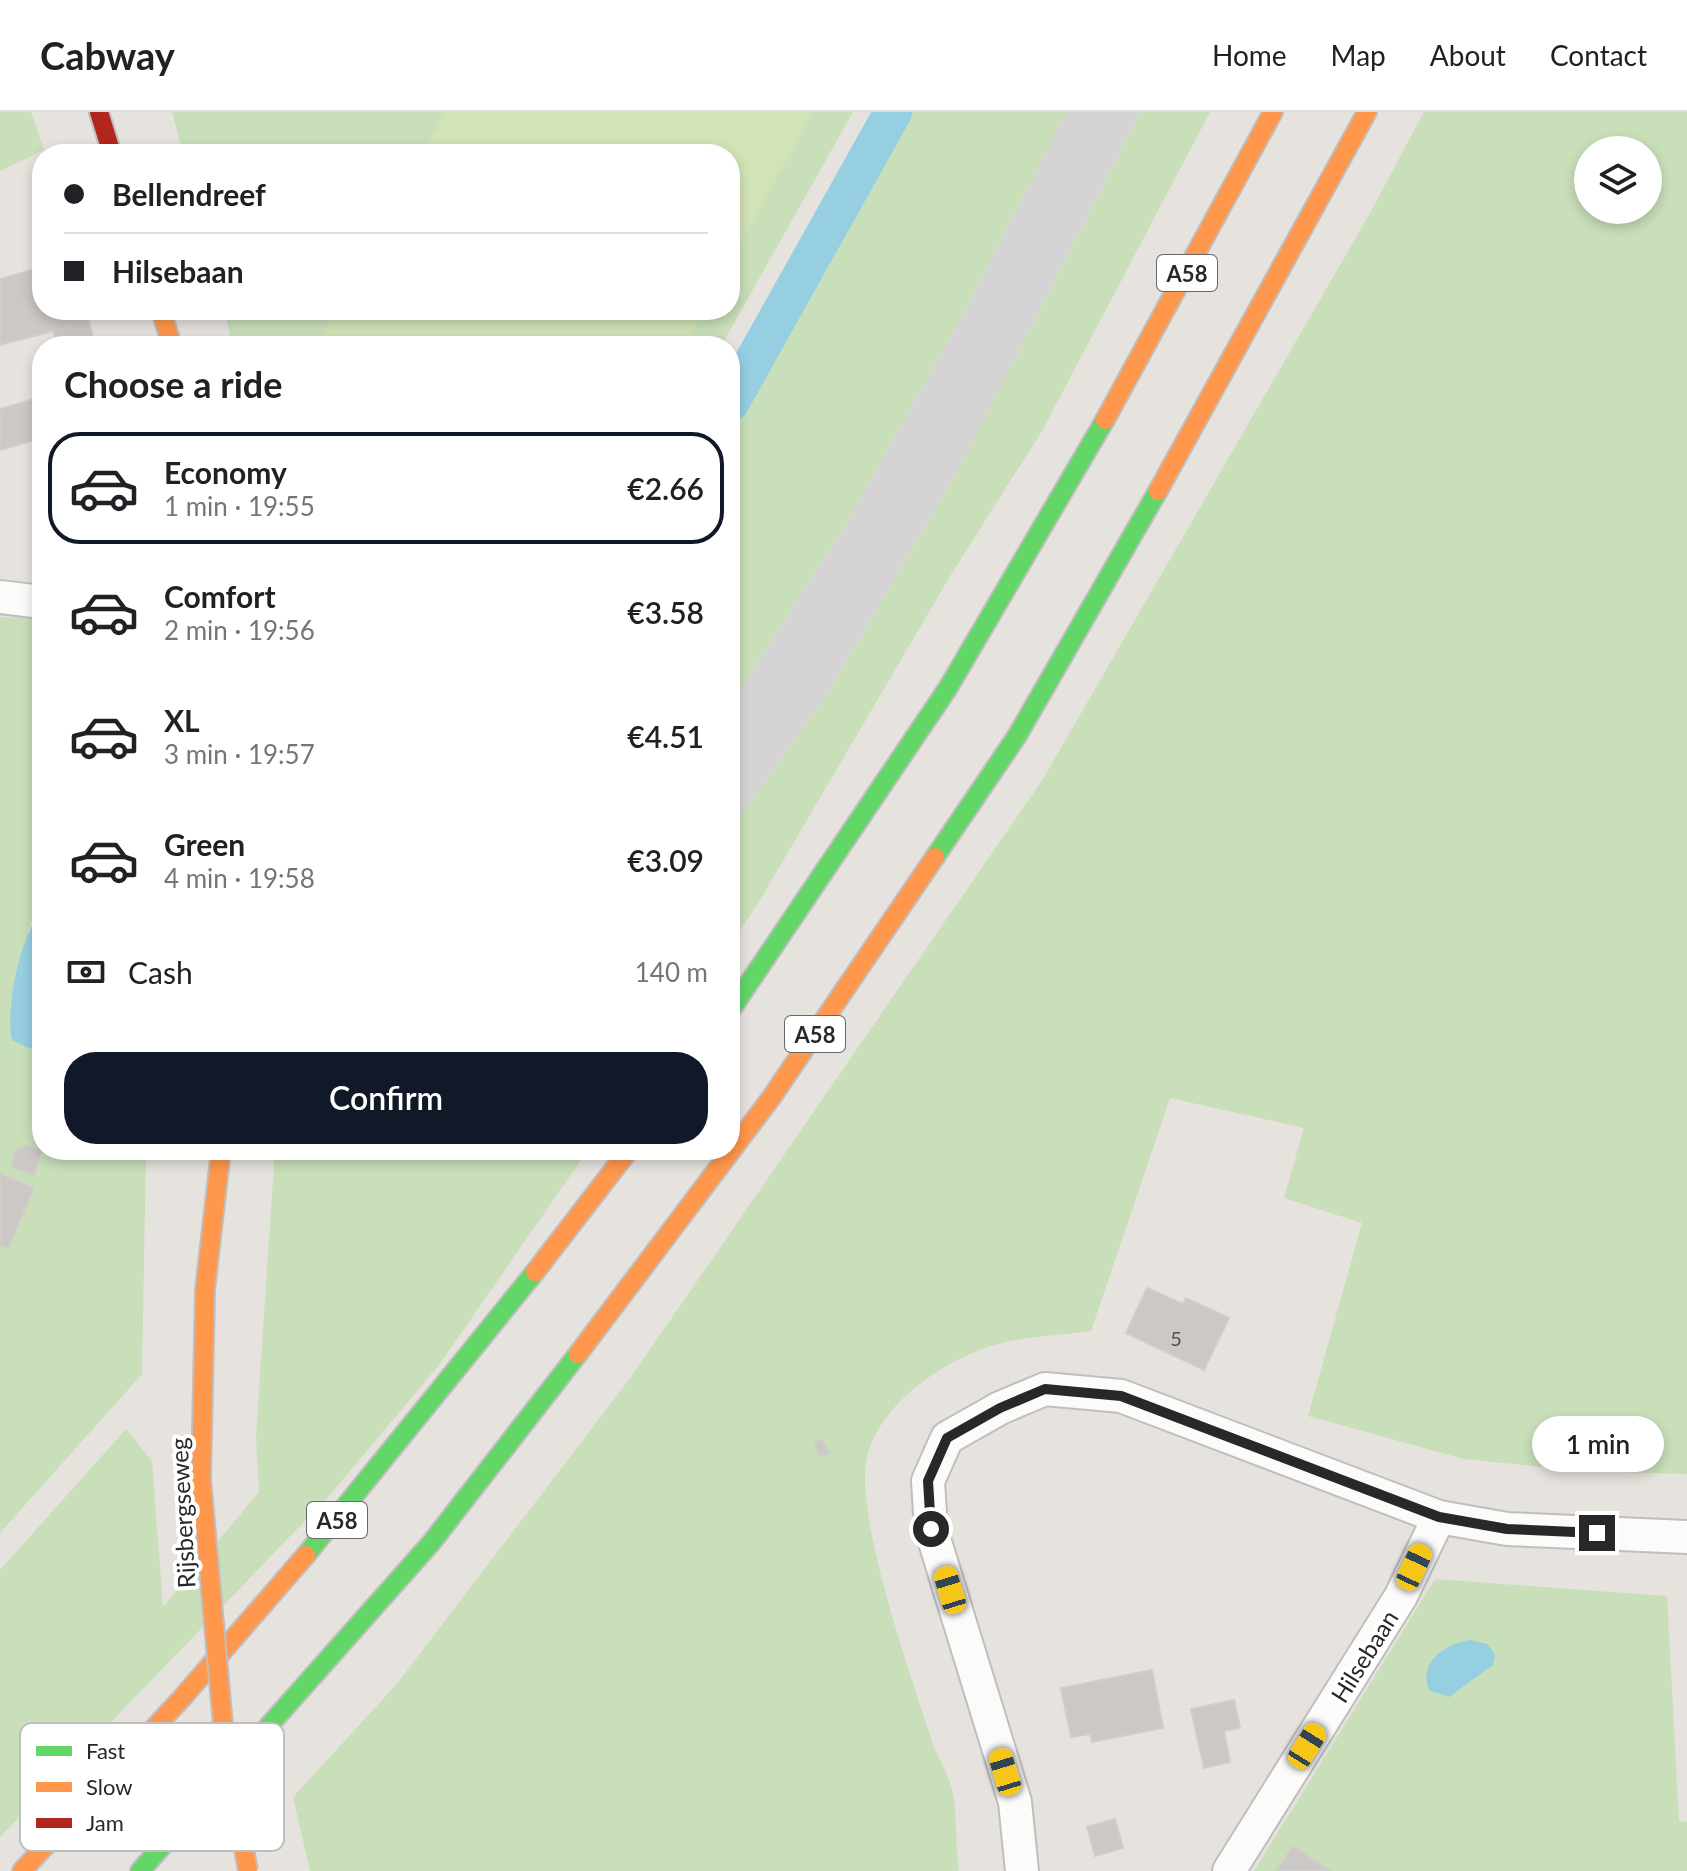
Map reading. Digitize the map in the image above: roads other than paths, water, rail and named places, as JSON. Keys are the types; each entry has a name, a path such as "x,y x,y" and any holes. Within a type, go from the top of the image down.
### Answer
{"main road":[{"path":"99,112 109,144"},
{"name":"A58","path":"740,996 948,688 1098,433 1273,112"},
{"name":"A58","path":"740,1139 1017,736 1222,379 1367,112"},
{"name":"Rijsbergseweg","path":"220,1160 205,1290 201,1479 223,1723"},
{"name":"A58","path":"161,1723 360,1493 621,1160"},
{"name":"A58","path":"271,1723 431,1543 725,1160"},
{"name":"A58","path":"22,1871 41,1851"},
{"name":"A58","path":"140,1871 158,1851"},
{"name":"Rijsbergseweg","path":"244,1851 248,1871"}],"street":[{"path":"0,597 32,601"},
{"path":"1022,1871 1015,1802 931,1529 928,1481 947,1438 1000,1408 1045,1389 1121,1396 1439,1517 1507,1529 1687,1537"},
{"name":"Hilsebaan","path":"1229,1871 1401,1596 1439,1517"}],"water":[{"path":"32,926 32,1048 12,1040 10,1027 16,973"},
{"path":"1470,1640 1488,1644 1495,1655 1493,1665 1449,1697 1429,1690 1427,1671 1436,1656 1443,1650"}],"waterway":[{"path":"740,385 893,112"}]}
